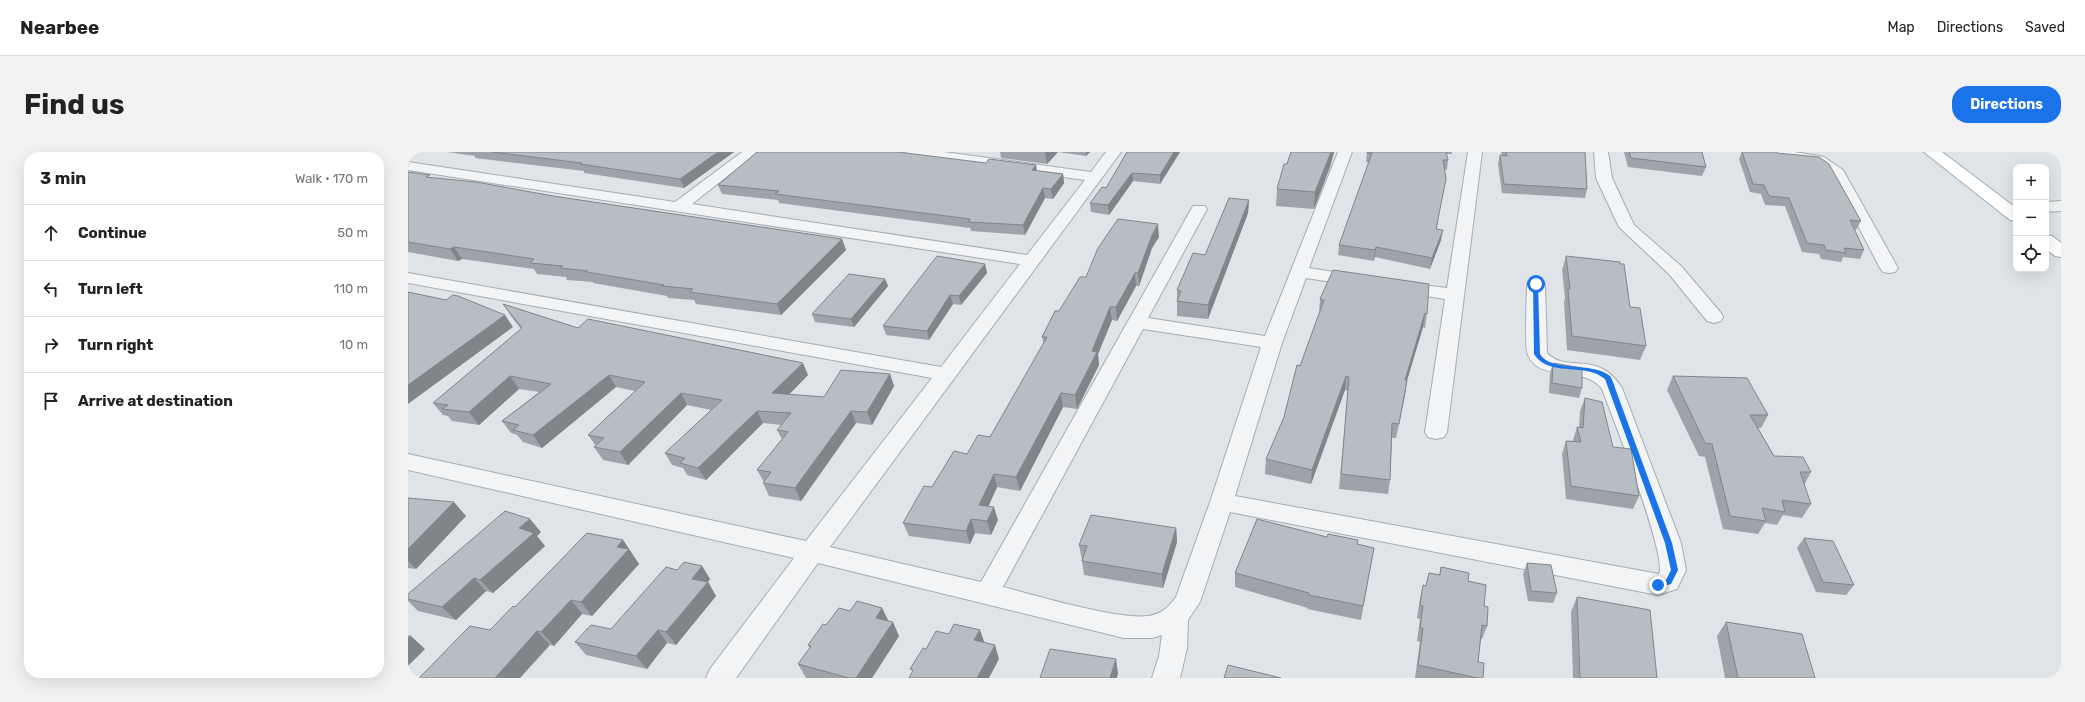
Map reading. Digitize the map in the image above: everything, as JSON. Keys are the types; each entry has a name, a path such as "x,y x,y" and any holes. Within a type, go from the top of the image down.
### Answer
{"main road":[{"path":"1932,152 2012,211"},
{"path":"2049,242 2061,252"}],"street":[{"path":"678,207 751,152"},
{"path":"912,152 1095,177"},
{"path":"720,678 812,552 1114,152"},
{"path":"408,462 812,552 1124,627 1152,627 1175,618 1187,602 1222,502 1272,343 1345,152"},
{"path":"1436,432 1475,152"},
{"path":"1601,152 1604,178 1627,227 1675,270 1714,317"},
{"path":"1764,152 1819,160 1838,173 1889,268"},
{"path":"408,166 1032,261"},
{"path":"2049,207 2061,206"},
{"path":"987,594 1199,209"},
{"path":"1299,272 1455,295"},
{"path":"408,278 946,374"},
{"path":"1222,502 1658,585 1668,582 1674,570 1669,543 1608,378 1596,371 1552,365 1540,360 1537,354 1536,284"},
{"path":"1137,322 1272,343"},
{"path":"1166,678 1174,657 1176,641 1175,618"}],"building":[{"path":"492,152 718,152 680,179 580,164 582,163"},
{"path":"757,152 898,152 986,163 989,159 1036,165 1032,170 1063,174 1051,189 1043,188 1023,225 969,222 970,219 775,194 779,191 718,185"},
{"path":"1127,152 1174,152 1160,175 1132,173 1108,205 1090,203 1102,187 1106,188"},
{"path":"1291,152 1331,152 1315,192 1277,189 1284,164 1287,164"},
{"path":"1367,152 1446,152 1448,160 1443,160 1446,179 1436,229 1443,230 1432,258 1376,247 1375,250 1339,245 1372,153"},
{"path":"1506,152 1585,152 1587,189 1504,184 1500,155 1507,156"},
{"path":"1629,152 1702,152 1706,167 1631,158"},
{"path":"1742,152 1776,152 1819,157 1829,164 1861,221 1850,220 1864,250 1844,248 1846,253 1826,250 1824,245 1807,243 1789,198 1769,196 1764,185 1753,184"},
{"path":"408,172 430,175 426,177 476,182 553,196 842,239 777,304 690,292 693,289 662,286 664,285 587,272 588,271 560,268 563,266 530,263 534,259 454,247 450,249 408,242"},
{"path":"1229,198 1249,200 1208,305 1177,301 1181,291 1177,290 1193,253 1205,255"},
{"path":"1118,219 1158,224 1152,235 1138,273 1135,273 1116,307 1110,307 1092,351 1097,352 1075,395 1061,393 1016,477 994,474 979,505 994,507 987,521 971,519 966,531 903,523 924,486 932,487 954,451 967,454 978,435 990,437 1047,337 1042,337 1055,311 1059,311 1080,277 1086,277 1098,248"},
{"path":"937,256 985,264 959,296 950,295 927,331 883,326"},
{"path":"1566,256 1620,262 1620,264 1624,264 1630,307 1640,308 1646,346 1572,336 1568,289 1570,289"},
{"path":"1333,270 1429,284 1427,314 1425,313 1405,380 1407,380 1399,424 1392,423 1390,480 1341,474 1349,377 1346,376 1312,470 1266,459 1284,417 1297,365 1300,366 1324,300 1320,299"},
{"path":"849,274 885,279 851,319 812,314"},
{"path":"408,292 446,300 453,295 458,296 505,315 408,385"},
{"path":"503,304 578,328 588,319 803,363 772,393 824,397 841,370 890,374 867,412 851,411 795,488 763,483 771,472 757,470 788,432 777,430 791,413 757,411 698,468 680,463 685,458 665,453 722,400 681,393 620,452 594,447 604,438 588,435 645,382 609,375 533,435 513,430 519,425 502,421 551,384 510,376 469,412 442,409 448,405 433,403 522,328"},
{"path":"1553,363 1582,368 1582,388 1552,383"},
{"path":"1673,376 1747,378 1768,415 1750,415 1774,456 1803,457 1811,472 1800,472 1811,504 1782,500 1785,512 1762,508 1766,521 1730,516 1712,444 1705,443"},
{"path":"1585,398 1602,402 1613,447 1631,449 1639,496 1571,486 1566,441 1581,442 1577,427 1583,428"},
{"path":"408,498 454,502 408,549"},
{"path":"505,511 530,519 519,528 534,533 480,580 474,578 442,607 408,599 408,594"},
{"path":"1091,515 1176,528 1162,574 1082,561 1087,546 1079,545"},
{"path":"1257,519 1327,537 1328,534 1358,540 1357,544 1374,548 1363,606 1309,595 1309,593 1235,573"},
{"path":"587,533 623,540 617,547 629,549 581,602 571,600 541,632 537,631 495,678 419,678 470,626 490,630 513,606 515,607"},
{"path":"1804,538 1833,541 1854,585 1823,582"},
{"path":"684,562 702,566 692,579 708,582 666,632 658,630 636,656 575,642 591,625 611,629 666,567 677,570"},
{"path":"1527,563 1551,565 1557,593 1531,591"},
{"path":"1441,567 1469,573 1468,581 1486,585 1484,606 1488,607 1487,626 1482,625 1478,662 1484,663 1483,678 1418,665 1423,628 1420,628 1423,606 1420,605 1423,585 1426,586 1429,573 1440,575"},
{"path":"1577,597 1650,610 1657,678 1580,678"},
{"path":"857,601 882,608 876,618 893,622 856,678 849,678 798,664 811,646 808,645 823,624 826,625 839,608 850,611"},
{"path":"1726,622 1802,634 1815,678 1738,678"},
{"path":"954,624 980,630 974,640 995,645 977,678 909,678 913,670 910,669 923,648 926,649 936,631 949,634"},
{"path":"1050,649 1116,659 1110,678 1040,678"},
{"path":"1228,665 1281,678 1224,678"}],"route":[{"path":"1536,284 1537,354 1540,360 1552,365 1596,371 1608,378 1669,543 1674,570 1668,582 1658,585"}]}
